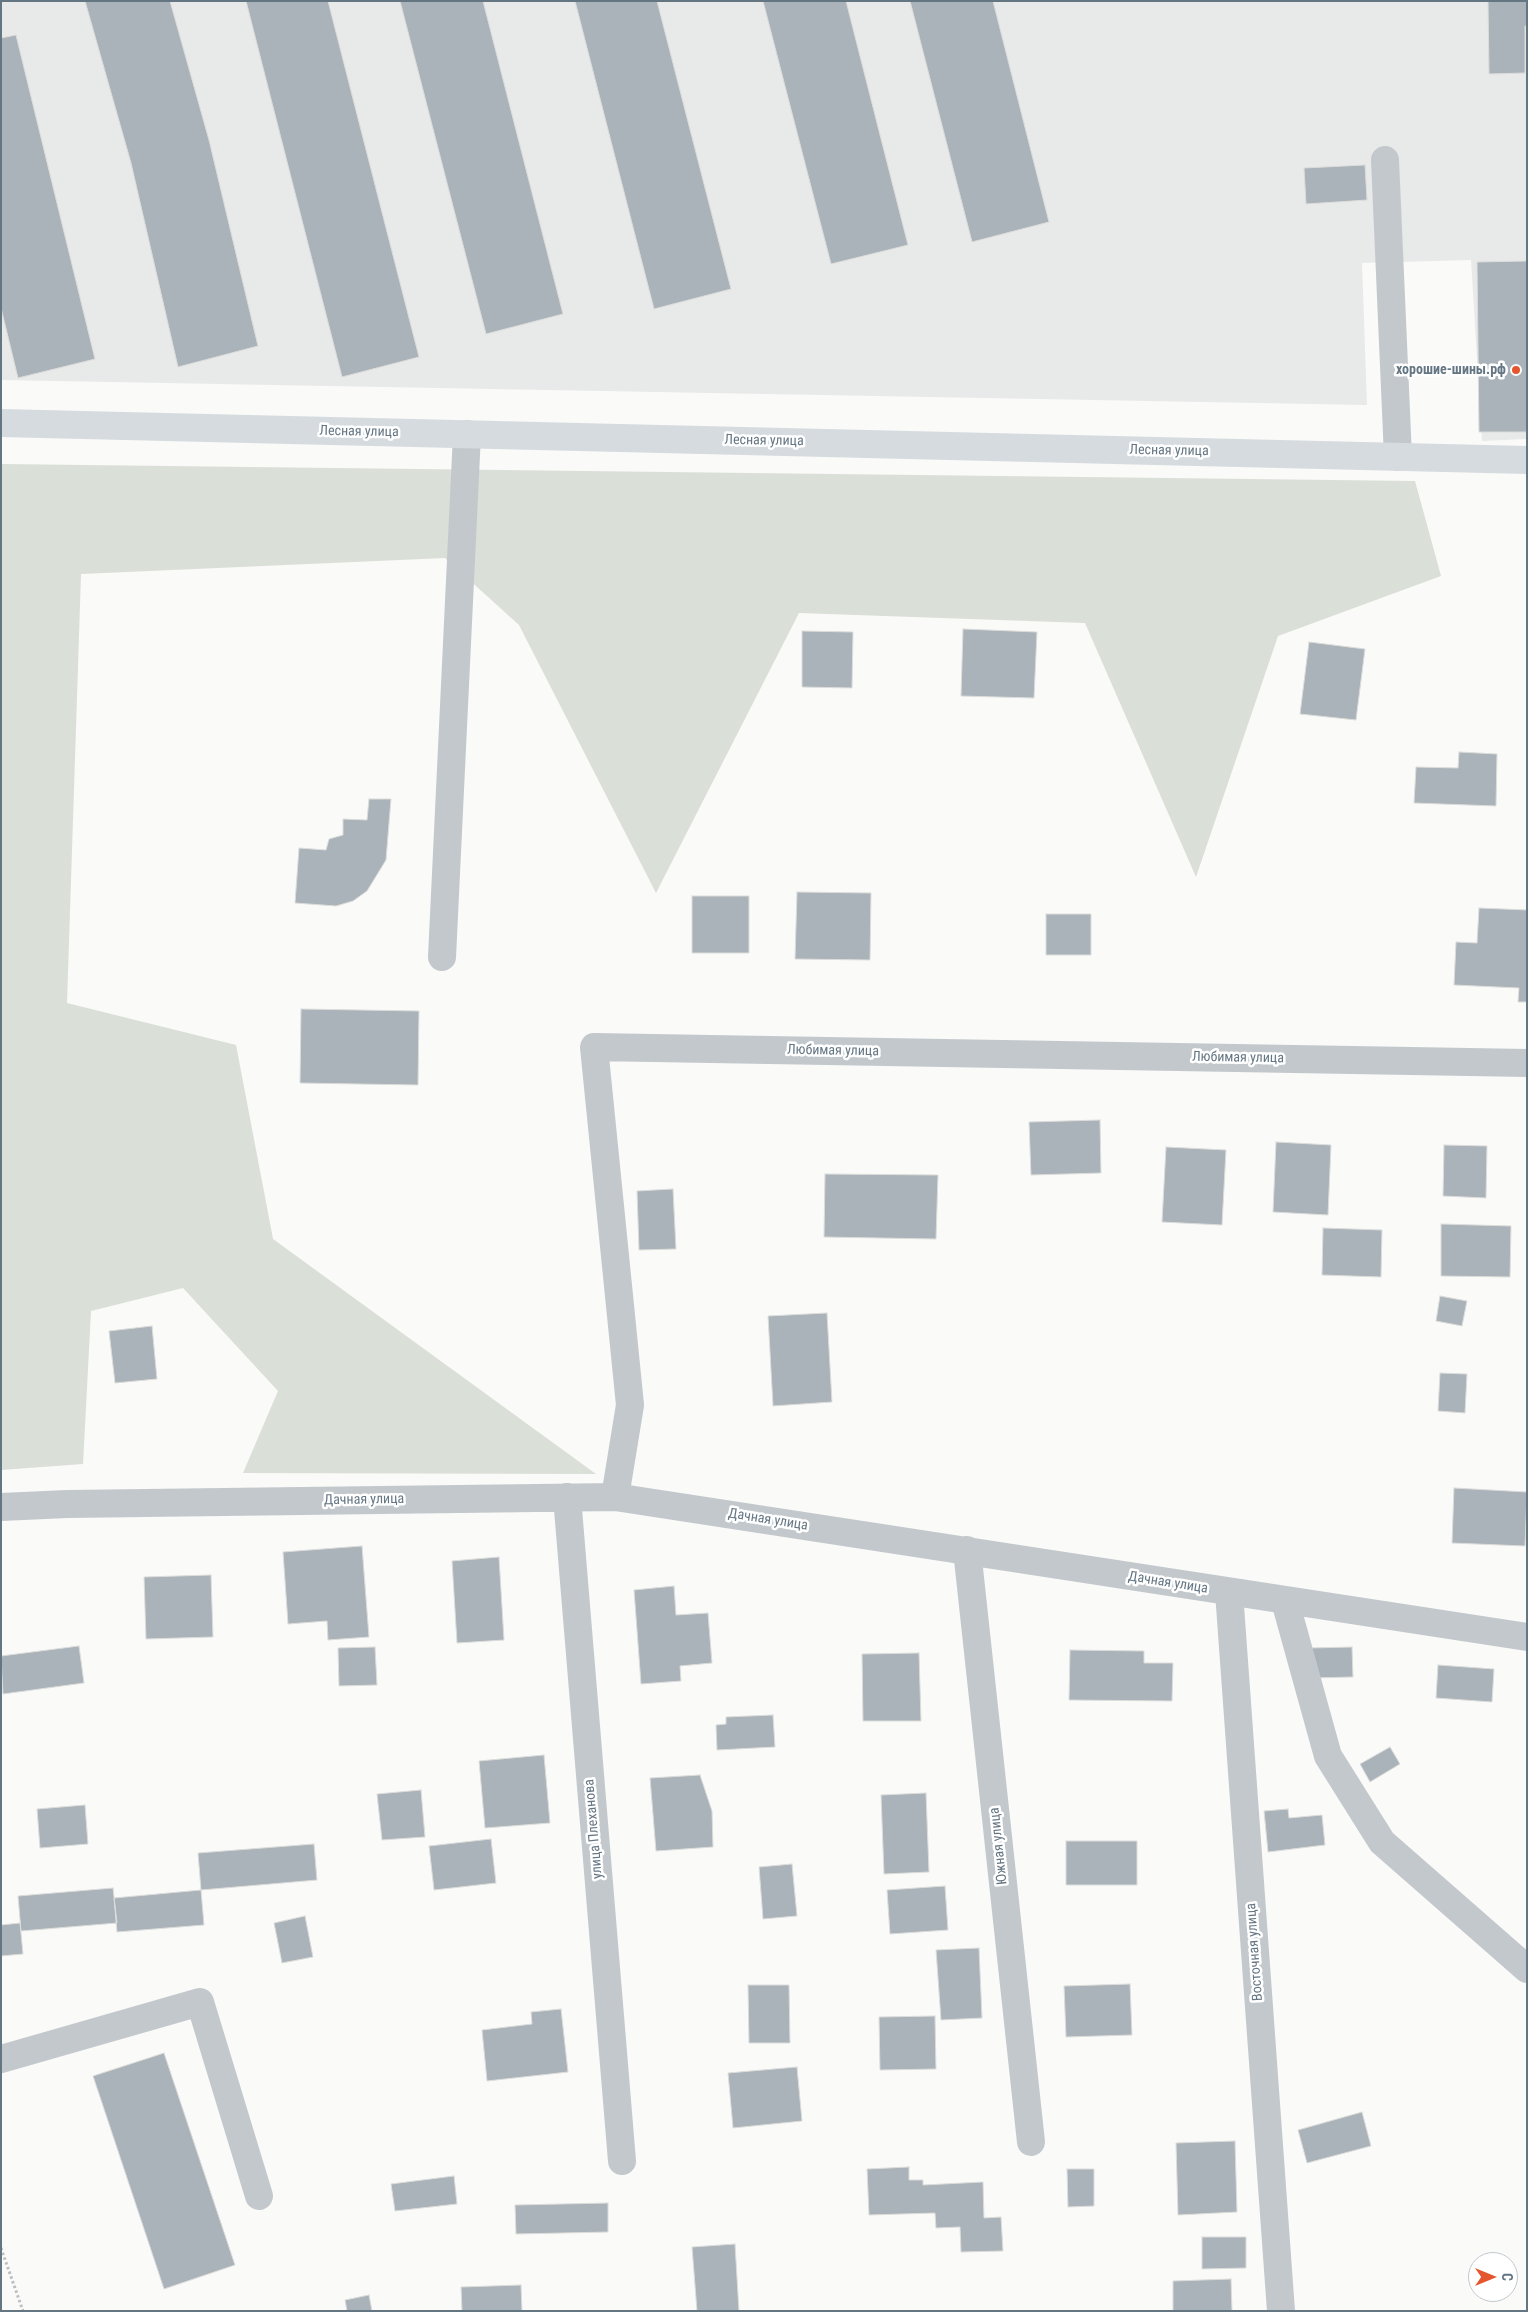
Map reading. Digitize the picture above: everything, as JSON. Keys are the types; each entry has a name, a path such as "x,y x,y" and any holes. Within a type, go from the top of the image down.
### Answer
{"main road":[{"name":"Лесная улица","path":"1,423 1527,460"}],"street":[{"path":"1385,160 1398,457"},
{"path":"442,957 467,434"},
{"name":"Любимая улица","path":"615,1497 630,1405 594,1046 1527,1063"},
{"name":"улица Плеханова","path":"567,1497 622,2161"},
{"name":"Дачная улица","path":"1,1507 67,1504 615,1497 1527,1637"},
{"name":"Южная улица","path":"967,1550 1031,2142"},
{"name":"Восточная улица","path":"1229,1592 1281,2311"},
{"path":"1285,1601 1328,1756 1382,1842 1527,1969"},
{"path":"1,2060 200,2002 259,2196"}],"path":[{"path":"1,2248 23,2311"}],"shaded area":[{"path":"1,1 1527,1 1527,439 1482,441 1471,260 1362,263 1367,405 1,380"},
{"path":"1,464 1415,481 1441,576 1278,636 1196,877 1085,623 799,613 656,893 519,625 445,558 81,574 67,1003 236,1045 273,1239 596,1474 243,1473 278,1391 183,1288 91,1311 83,1464 1,1470"}],"building":[{"path":"85,1 170,1 209,140 258,346 178,367 131,163"},
{"path":"246,1 328,1 419,357 342,377"},
{"path":"400,1 483,1 563,314 486,334"},
{"path":"575,1 657,1 731,289 654,309"},
{"path":"763,1 846,1 908,245 831,264"},
{"path":"910,1 993,1 1049,222 972,242"},
{"path":"1488,1 1527,1 1525,73 1489,74"},
{"path":"16,35 95,359 18,378 1,308 1,38"},
{"path":"1365,165 1367,200 1306,204 1304,168"},
{"path":"1527,261 1527,432 1479,432 1477,262"},
{"path":"963,629 1037,632 1034,698 961,696"},
{"path":"802,631 853,632 852,688 802,687"},
{"path":"1309,642 1365,649 1356,720 1300,714"},
{"path":"1459,752 1497,754 1496,806 1414,803 1416,767 1458,768"},
{"path":"369,799 391,799 386,860 367,891 353,901 336,906 295,903 299,848 326,850 329,839 343,835 343,819 367,820"},
{"path":"797,892 871,893 870,960 795,959"},
{"path":"692,896 749,896 749,953 692,953"},
{"path":"1479,908 1527,910 1527,1002 1518,1002 1519,988 1454,985 1456,942 1477,943"},
{"path":"1046,914 1091,914 1091,955 1046,955"},
{"path":"301,1009 419,1011 418,1085 300,1083"},
{"path":"1100,1120 1101,1173 1031,1175 1029,1122"},
{"path":"1276,1142 1331,1145 1328,1215 1273,1212"},
{"path":"1444,1145 1487,1146 1486,1198 1443,1196"},
{"path":"1166,1147 1226,1150 1222,1225 1162,1222"},
{"path":"825,1174 938,1175 936,1239 824,1237"},
{"path":"673,1189 676,1249 639,1250 637,1191"},
{"path":"1441,1224 1511,1226 1510,1277 1441,1276"},
{"path":"1323,1228 1382,1230 1381,1277 1322,1275"},
{"path":"1440,1296 1467,1301 1462,1326 1436,1321"},
{"path":"827,1313 832,1402 773,1406 768,1316"},
{"path":"152,1326 157,1379 115,1383 109,1331"},
{"path":"1440,1373 1467,1374 1465,1413 1438,1411"},
{"path":"1454,1488 1527,1492 1525,1546 1452,1543"},
{"path":"362,1546 369,1637 328,1640 327,1621 288,1624 283,1552"},
{"path":"499,1557 504,1640 457,1643 452,1561"},
{"path":"211,1575 213,1637 146,1639 144,1577"},
{"path":"674,1586 676,1615 708,1613 712,1663 680,1666 681,1681 641,1684 634,1590"},
{"path":"79,1646 84,1683 3,1694 1,1656"},
{"path":"375,1647 377,1685 339,1686 338,1648"},
{"path":"1352,1647 1353,1677 1310,1678 1309,1648"},
{"path":"1070,1650 1144,1651 1144,1663 1173,1663 1172,1701 1069,1700"},
{"path":"919,1653 921,1721 863,1721 862,1654"},
{"path":"1438,1665 1494,1669 1492,1702 1436,1698"},
{"path":"773,1715 775,1747 717,1750 716,1725 726,1724 726,1717"},
{"path":"1390,1747 1400,1764 1370,1782 1360,1764"},
{"path":"544,1755 550,1823 485,1828 479,1761"},
{"path":"700,1775 712,1811 713,1847 656,1851 650,1778"},
{"path":"421,1790 425,1837 382,1840 377,1794"},
{"path":"926,1793 929,1872 884,1874 881,1795"},
{"path":"85,1805 88,1844 40,1848 37,1809"},
{"path":"1288,1809 1289,1818 1322,1815 1325,1845 1268,1852 1264,1811"},
{"path":"491,1839 496,1883 434,1890 429,1846"},
{"path":"1066,1841 1137,1841 1137,1885 1066,1885"},
{"path":"314,1844 317,1880 201,1890 198,1853"},
{"path":"792,1864 797,1916 763,1919 759,1867"},
{"path":"945,1886 948,1930 890,1934 887,1890"},
{"path":"113,1888 117,1923 21,1931 18,1896"},
{"path":"201,1890 204,1925 117,1932 114,1898"},
{"path":"305,1916 313,1957 282,1963 274,1923"},
{"path":"20,1923 23,1954 1,1956 1,1925"},
{"path":"979,1948 982,2018 941,2020 936,1950"},
{"path":"1130,1984 1132,2035 1066,2037 1064,1986"},
{"path":"748,1985 789,1985 790,2043 749,2043"},
{"path":"561,2009 568,2072 487,2081 482,2030 532,2024 531,2012"},
{"path":"935,2016 936,2069 880,2070 879,2017"},
{"path":"164,2053 235,2265 164,2289 93,2076"},
{"path":"797,2067 802,2121 733,2128 728,2073"},
{"path":"1362,2112 1371,2146 1307,2163 1298,2130"},
{"path":"1235,2141 1237,2212 1178,2215 1176,2143"},
{"path":"909,2167 909,2180 923,2180 923,2185 983,2182 984,2218 1001,2217 1003,2251 961,2252 960,2227 936,2228 935,2213 869,2215 867,2169"},
{"path":"1067,2169 1094,2169 1094,2206 1068,2207"},
{"path":"454,2176 457,2204 395,2211 391,2184"},
{"path":"608,2203 608,2232 516,2234 515,2205"},
{"path":"1202,2237 1246,2237 1246,2268 1202,2269"},
{"path":"735,2244 739,2311 697,2311 692,2247"},
{"path":"1231,2279 1232,2311 1173,2311 1173,2281"},
{"path":"521,2285 522,2311 462,2311 461,2287"},
{"path":"369,2295 372,2311 347,2311 345,2300"}],"place":[{"name":"хорошие-шины.рф","path":"1516,370"}]}
